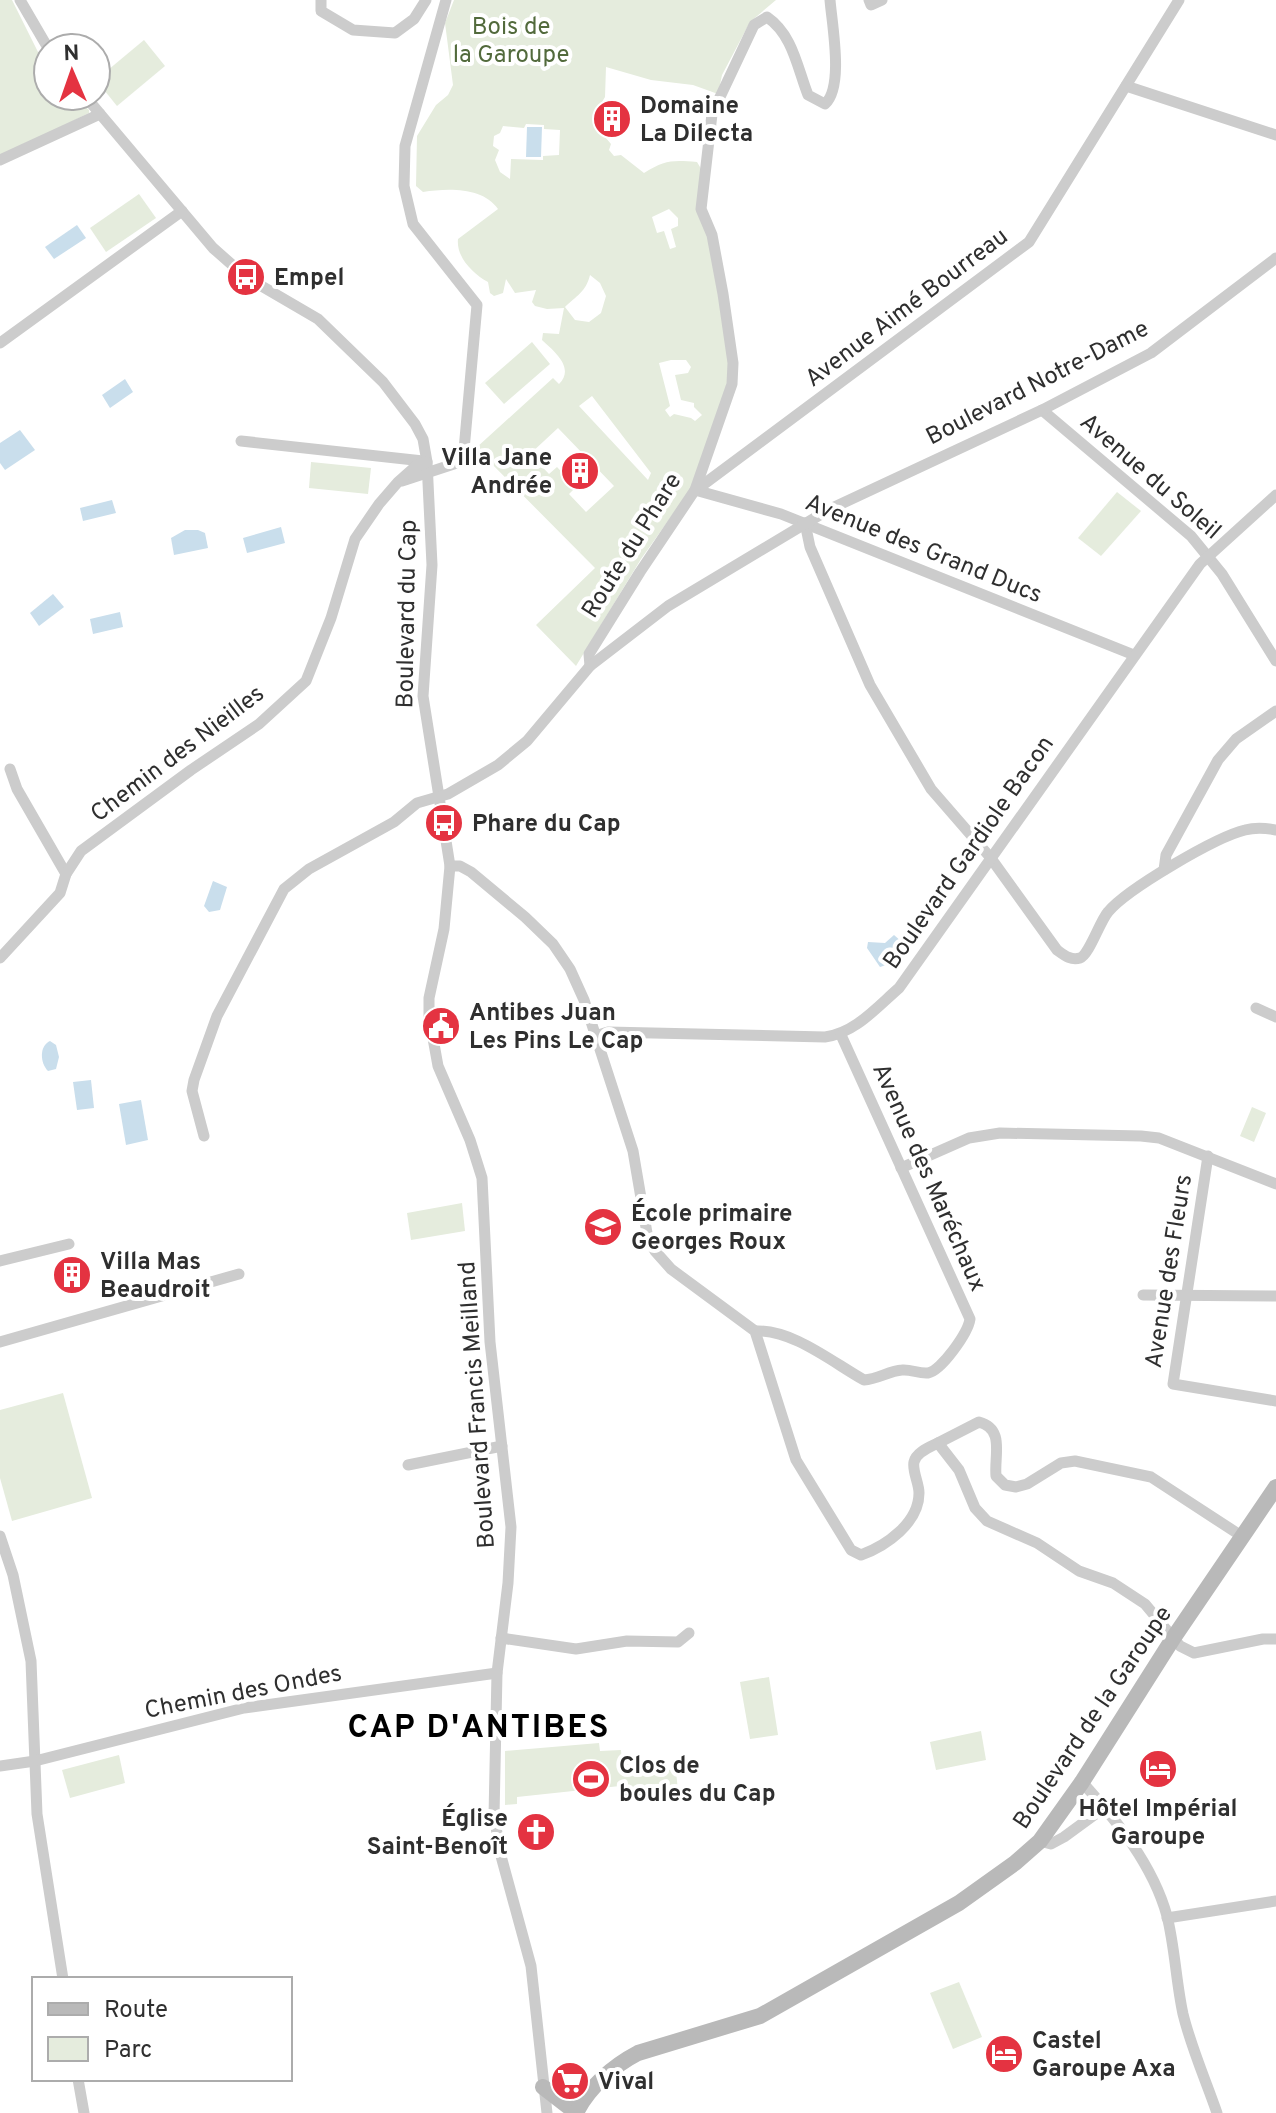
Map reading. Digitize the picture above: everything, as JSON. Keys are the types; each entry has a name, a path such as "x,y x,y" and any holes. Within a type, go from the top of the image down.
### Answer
{"street":[{"path":"20,0 39,32"},
{"path":"321,0 321,11 353,30 395,33 414,19 426,0"},
{"name":"Chemin des Nieilles","path":"0,958 60,893 66,874 81,851 259,724 306,681 331,618 355,539 379,504 416,466 427,468 463,461 477,305 413,224 404,186 405,146 446,0"},
{"name":"Route du Phare","path":"590,666 589,654 695,490 732,384 733,363 723,294 712,235 701,209 712,114 754,25 767,17 779,26 791,44 808,95 825,104 830,99 836,71 830,0"},
{"path":"869,0 871,5 882,0"},
{"name":"Avenue Aimé Bourreau","path":"695,490 1029,242 1179,0"},
{"path":"1126,86 1276,135"},
{"path":"0,160 100,114"},
{"name":"Boulevard du Cap","path":"100,114 213,248 246,277 318,319 383,382 418,429 427,468 432,565 423,696 439,796"},
{"path":"0,343 182,211"},
{"name":"Boulevard Notre-Dame","path":"590,666 668,606 805,523 1042,410 1151,353 1276,258"},
{"name":"Avenue du Soleil","path":"1042,410 1191,536 1209,555 1276,661"},
{"path":"241,441 427,468"},
{"name":"Avenue des Grand Ducs","path":"695,490 805,523 1134,655"},
{"name":"Boulevard Gardiole Bacon","path":"841,1035 899,988 1134,655 1209,555 1276,495"},
{"path":"805,523 810,547 870,685 931,789 990,857 1057,950 1069,958 1079,958 1087,953 1101,923 1122,898 1164,870 1246,829 1276,830"},
{"path":"204,1136 192,1091 194,1080 217,1016 284,889 309,869 394,822 417,803 448,794 498,765 527,741 590,666"},
{"path":"1164,870 1166,855 1218,760 1236,739 1276,711"},
{"path":"10,769 17,789 66,874"},
{"name":"Boulevard Francis Meilland","path":"439,796 450,866 444,929 429,998 429,1016 438,1066 470,1140 482,1178 490,1342 511,1527 497,1673 495,1827 531,1966 547,2113"},
{"path":"450,866 460,866 471,872 525,917 553,944 570,969 633,1151 645,1223 655,1251 671,1269 755,1331 796,1460 851,1550 861,1555 875,1550 909,1522 919,1495 914,1462 919,1453 966,1426 979,1422 990,1425 996,1433 996,1476 1005,1485 1016,1487 1027,1484 1061,1463 1075,1461 1151,1477 1243,1537"},
{"path":"1256,1008 1276,1017"},
{"path":"595,1036 608,1032 841,1035"},
{"name":"Avenue des Maréchaux","path":"755,1331 769,1330 864,1380 874,1380 904,1370 924,1374 936,1371 969,1330 970,1319 841,1035"},
{"path":"901,1168 969,1138 1000,1133 1141,1136 1159,1138 1276,1184"},
{"name":"Avenue des Fleurs","path":"1208,1156 1173,1384 1276,1401"},
{"path":"0,1261 69,1244"},
{"path":"0,1342 239,1274"},
{"path":"1143,1295 1276,1296"},
{"path":"938,1443 959,1470 975,1508 987,1521 1037,1543 1079,1571 1113,1583 1145,1604 1180,1646 1194,1653 1276,1639"},
{"path":"408,1465 502,1446"},
{"name":"Boulevard de la Garoupe","path":"571,2109 625,2059 760,2016 959,1903 1040,1841 1276,1487"},
{"path":"0,1536 31,1661 37,1814 63,1977"},
{"path":"501,1638 576,1649 627,1641 678,1642 689,1633"},
{"name":"Chemin des Ondes","path":"0,1766 35,1761 244,1708 497,1673"},
{"path":"1082,1782 1105,1807 1159,1891 1167,1918 1183,2016 1217,2113"},
{"path":"1040,1841 1051,1844 1105,1807"},
{"path":"1167,1918 1276,1901"},
{"path":"78,2081 84,2113"},
{"path":"543,2087 571,2109"}],"green space":[{"path":"0,0 12,0 32,40 32,112 89,113 0,157"},
{"name":"Bois de la Garoupe","path":"454,0 776,0 750,22 722,75 718,94 693,85 651,80 606,67 605,97 593,117 595,125 611,144 609,150 614,156 621,155 644,173 663,163 681,161 697,162 703,172 701,209 712,235 733,363 695,490 675,511 641,559 576,666 536,625 595,568 476,448 553,378 559,384 563,378 565,372 561,360 542,340 543,333 559,334 564,308 535,306 532,302 536,290 515,293 506,279 503,293 494,296 490,293 488,282 467,264 460,252 458,239 498,209 483,196 474,193 423,192 416,186 417,136 453,85 445,23","holes":["526,124 560,130 559,155 543,156 543,160 511,159 510,179 500,172 495,160 499,150 493,146 494,136 500,133 503,126 524,128","669,209 678,218 678,226 671,229 676,247 670,249 664,231 657,233 652,217","590,275 600,283 606,296 601,313 589,322 575,320 565,307 586,286","686,360 691,367 688,373 675,375 681,400 694,403 702,415 695,421 674,414 670,417 665,410 670,406 659,363","592,396 651,473 648,480 579,406","558,428 614,486 586,512 569,494 576,487 557,467 549,474 530,454"]},
{"path":"144,40 165,66 117,106 112,100 112,67"},
{"path":"139,194 156,218 106,252 90,228"},
{"path":"532,342 550,364 504,404 485,383"},
{"path":"311,462 371,468 368,494 309,488"},
{"path":"1117,492 1141,511 1101,556 1078,538"},
{"path":"1252,1107 1266,1113 1254,1142 1240,1136"},
{"path":"462,1203 465,1231 411,1240 407,1213"},
{"path":"63,1393 92,1498 12,1521 0,1478 0,1410"},
{"path":"769,1677 778,1735 750,1739 740,1682"},
{"path":"981,1731 986,1760 936,1770 930,1742"},
{"name":"Clos de boules du Cap","path":"599,1743 600,1751 621,1750 622,1761 676,1771 678,1791 672,1796 623,1797 620,1786 517,1797 517,1804 505,1805 505,1751"},
{"path":"119,1755 125,1783 70,1798 62,1770"},
{"path":"959,1982 982,2037 953,2049 930,1993"}],"water":[{"path":"527,127 542,127 541,157 526,157"},
{"path":"77,225 86,238 54,259 45,247"},
{"path":"125,379 133,392 110,408 102,395"},
{"path":"20,430 35,450 5,470 0,463 0,443"},
{"path":"112,500 116,513 83,521 80,508"},
{"path":"281,527 285,543 247,553 243,538"},
{"path":"185,530 205,533 208,548 174,555 171,538"},
{"path":"53,594 64,607 39,626 30,613"},
{"path":"120,612 123,627 93,634 90,619"},
{"path":"213,881 227,887 220,910 209,912 204,906"},
{"path":"894,935 902,942 892,961 880,967 867,948 868,942 885,943"},
{"path":"50,1041 56,1045 59,1057 56,1069 48,1071 42,1055 46,1043"},
{"path":"91,1080 94,1108 77,1110 73,1082"},
{"path":"141,1100 148,1140 126,1145 119,1104"}],"place":[{"name":"Domaine La Dilecta","path":"612,119"},
{"name":"Empel","path":"246,277"},
{"name":"Villa Jane Andrée","path":"580,471"},
{"name":"Phare du Cap","path":"444,823"},
{"name":"Antibes Juan Les Pins Le Cap","path":"441,1026"},
{"name":"École primaire Georges Roux","path":"603,1227"},
{"name":"Villa Mas Beaudroit","path":"72,1275"},
{"name":"Hôtel Impérial Garoupe","path":"1158,1769"},
{"name":"Clos de boules du Cap","path":"591,1779"},
{"name":"Église Saint-Benoît","path":"536,1832"},
{"name":"Castel Garoupe Axa","path":"1004,2054"},
{"name":"Vival","path":"570,2081"}],"district":[{"name":"CAP D'ANTIBES","path":"479,1726"}]}
